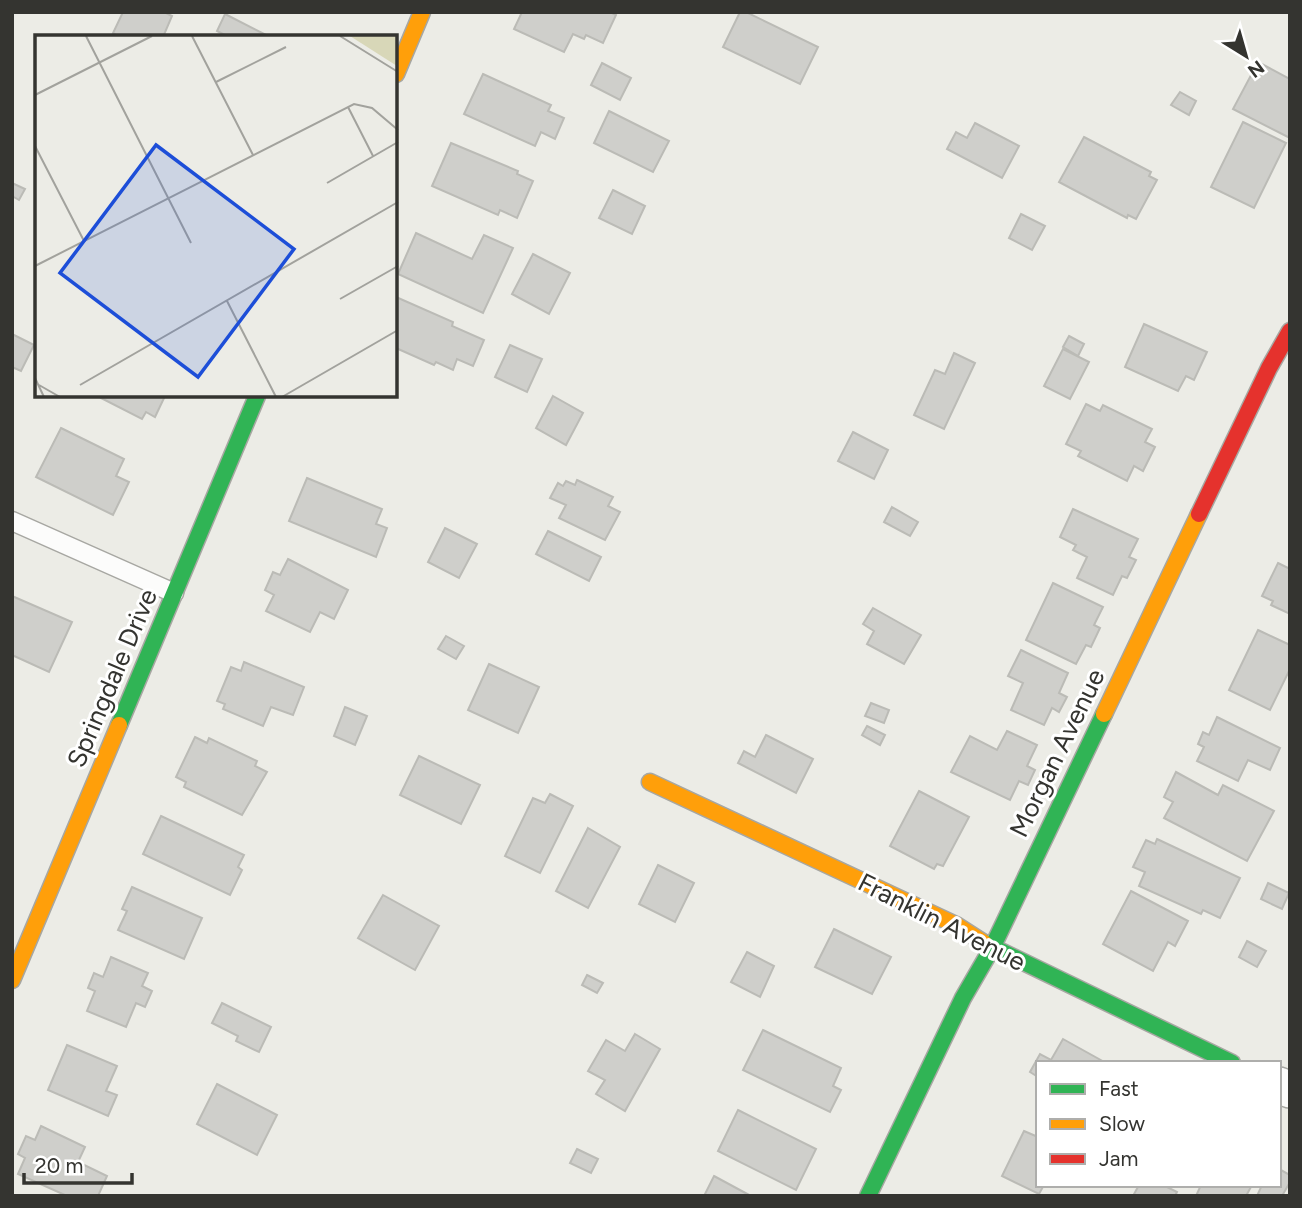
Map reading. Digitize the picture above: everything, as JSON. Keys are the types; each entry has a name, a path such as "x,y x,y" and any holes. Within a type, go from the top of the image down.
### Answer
{"street":[{"path":"397,72 422,12"},
{"name":"Morgan Avenue","path":"868,1196 963,998 992,948 1269,368 1290,331"},
{"name":"Springdale Drive","path":"12,980 257,397"},
{"name":"Franklin Avenue","path":"650,782 956,925 992,948 1228,1061"}],"lane":[{"path":"12,521 174,593"}],"building":[{"path":"123,12 164,12 172,16 164,35 113,33"},
{"path":"522,12 610,12 616,15 603,43 586,35 584,39 573,34 564,52 514,29"},
{"path":"740,12 746,12 818,47 800,84 723,47"},
{"path":"225,14 266,35 225,35 217,31"},
{"path":"1258,62 1290,79 1290,138 1233,109"},
{"path":"602,63 631,78 620,100 591,85"},
{"path":"483,74 551,105 548,111 564,118 555,139 541,132 535,146 464,114"},
{"path":"1180,92 1196,101 1189,115 1171,105"},
{"path":"609,111 669,141 653,172 594,143"},
{"path":"1243,122 1286,143 1254,208 1211,187"},
{"path":"975,123 1019,146 1002,178 947,149 956,132 967,138"},
{"path":"1084,137 1151,172 1149,176 1157,180 1136,219 1128,215 1127,218 1059,182"},
{"path":"451,143 518,171 517,174 533,181 517,218 500,210 498,215 432,186"},
{"path":"12,183 25,189 19,200 12,196"},
{"path":"613,190 645,206 632,234 599,218"},
{"path":"1021,214 1045,226 1032,250 1009,238"},
{"path":"416,233 472,259 484,235 513,248 483,313 398,274"},
{"path":"533,254 570,273 549,314 512,294"},
{"path":"397,297 453,322 452,326 484,340 473,366 457,359 453,370 436,362 434,365 397,348"},
{"path":"1144,324 1207,352 1194,380 1186,376 1178,391 1125,367"},
{"path":"12,334 34,345 21,371 12,367"},
{"path":"1069,336 1084,344 1078,356 1063,347"},
{"path":"510,345 542,359 527,392 495,377"},
{"path":"1063,349 1089,362 1070,399 1044,386"},
{"path":"954,353 975,363 944,429 914,415 935,370 945,374"},
{"path":"553,396 583,413 566,445 536,428"},
{"path":"165,397 155,417 146,412 142,419 101,398"},
{"path":"1086,404 1100,411 1103,405 1152,429 1145,442 1155,447 1143,471 1134,466 1127,481 1078,456 1081,451 1066,444"},
{"path":"61,428 124,459 116,476 129,482 113,515 36,477"},
{"path":"853,432 888,450 874,479 838,461"},
{"path":"307,478 382,509 376,524 387,528 376,557 289,521"},
{"path":"577,480 613,497 608,506 620,512 605,540 559,518 566,505 550,498 558,483 563,486 566,481 575,485"},
{"path":"892,507 918,522 910,536 884,522"},
{"path":"1073,509 1138,539 1129,557 1136,560 1127,578 1122,576 1113,595 1077,578 1087,557 1073,550 1076,545 1060,537"},
{"path":"445,528 477,544 459,578 428,562"},
{"path":"548,531 601,557 589,581 536,554"},
{"path":"288,559 348,590 334,619 320,612 310,632 266,611 274,595 265,590 273,572 280,575"},
{"path":"1278,563 1288,568 1290,566 1290,614 1271,605 1273,601 1262,596"},
{"path":"1053,583 1103,607 1094,625 1100,628 1091,647 1086,645 1076,664 1026,640"},
{"path":"12,596 72,622 49,672 12,655"},
{"path":"873,608 921,635 904,664 867,644 874,631 863,624"},
{"path":"1258,630 1290,645 1290,669 1270,710 1229,690"},
{"path":"446,636 464,646 456,659 438,649"},
{"path":"1021,650 1068,673 1059,693 1067,697 1059,712 1052,708 1044,725 1011,710 1023,683 1008,676"},
{"path":"244,662 304,687 293,715 271,707 263,726 223,709 225,704 217,701 231,667 241,671"},
{"path":"489,664 539,687 518,733 468,710"},
{"path":"871,703 889,710 884,723 865,716"},
{"path":"345,707 367,716 355,745 334,736"},
{"path":"1217,717 1280,748 1270,770 1248,760 1238,781 1197,761 1204,747 1198,744 1203,732 1209,735"},
{"path":"867,726 885,735 880,745 862,735"},
{"path":"1007,731 1037,745 1027,766 1035,770 1028,785 1019,781 1010,800 951,772 970,736 997,750"},
{"path":"766,735 813,759 796,793 738,763 744,751 755,757"},
{"path":"195,737 207,743 209,738 257,761 255,766 267,772 242,815 184,787 186,782 176,777"},
{"path":"419,756 480,785 461,824 400,795"},
{"path":"1176,772 1218,795 1223,785 1274,811 1247,861 1164,818 1173,802 1164,797"},
{"path":"919,791 969,817 943,866 937,864 934,869 890,846"},
{"path":"550,794 573,806 540,873 505,856 533,798 545,803"},
{"path":"161,816 244,855 238,867 242,870 230,895 143,854"},
{"path":"588,828 620,847 588,908 556,891"},
{"path":"1157,839 1240,878 1220,918 1203,910 1201,914 1139,886 1145,872 1133,867 1146,840 1155,844"},
{"path":"658,865 694,883 675,922 639,904"},
{"path":"1268,883 1289,893 1282,909 1261,899"},
{"path":"132,887 202,918 184,959 118,930 127,911 122,909"},
{"path":"1131,891 1188,921 1175,946 1168,942 1153,971 1103,944"},
{"path":"383,895 439,926 415,970 358,938"},
{"path":"834,929 891,957 872,994 815,967"},
{"path":"1247,941 1266,951 1257,967 1239,957"},
{"path":"747,952 774,966 760,997 731,982"},
{"path":"111,957 148,973 142,986 152,991 145,1007 136,1003 126,1027 87,1011 95,991 88,988 94,973 103,977"},
{"path":"587,975 603,983 597,993 582,985"},
{"path":"222,1003 271,1027 259,1052 236,1041 238,1036 212,1023"},
{"path":"763,1030 841,1068 833,1086 841,1090 830,1112 743,1070"},
{"path":"635,1034 660,1049 625,1111 596,1094 605,1080 588,1071 606,1040 625,1051"},
{"path":"1063,1039 1102,1061 1036,1061 1040,1054 1051,1060"},
{"path":"67,1045 117,1066 106,1091 117,1095 108,1116 48,1090"},
{"path":"1036,1061 1036,1076 1030,1072"},
{"path":"217,1084 277,1115 257,1155 197,1124"},
{"path":"738,1110 816,1149 796,1190 718,1151"},
{"path":"41,1126 85,1147 78,1162 107,1176 98,1196 67,1196 18,1174 25,1158 18,1154 26,1136 35,1140"},
{"path":"1024,1131 1036,1136 1036,1187 1043,1187 1039,1194 1002,1176"},
{"path":"577,1149 598,1159 591,1173 570,1163"},
{"path":"1281,1170 1290,1175 1290,1182 1282,1196 1257,1196 1261,1187 1281,1187"},
{"path":"714,1176 751,1196 704,1196"},
{"path":"1138,1187 1167,1187 1177,1192 1175,1196 1133,1196"},
{"path":"1200,1187 1251,1187 1246,1196 1196,1196"}],"traffic: fast":[{"path":"119,725 257,397"},
{"path":"868,1196 963,998 992,948 1104,714"},
{"path":"984,943 1228,1061"}],"traffic: slow":[{"path":"397,72 422,12"},
{"path":"1104,714 1199,514"},
{"path":"12,980 119,725"},
{"path":"650,782 956,925 984,943"}],"traffic: jam":[{"path":"1199,514 1269,368 1290,331"}]}
